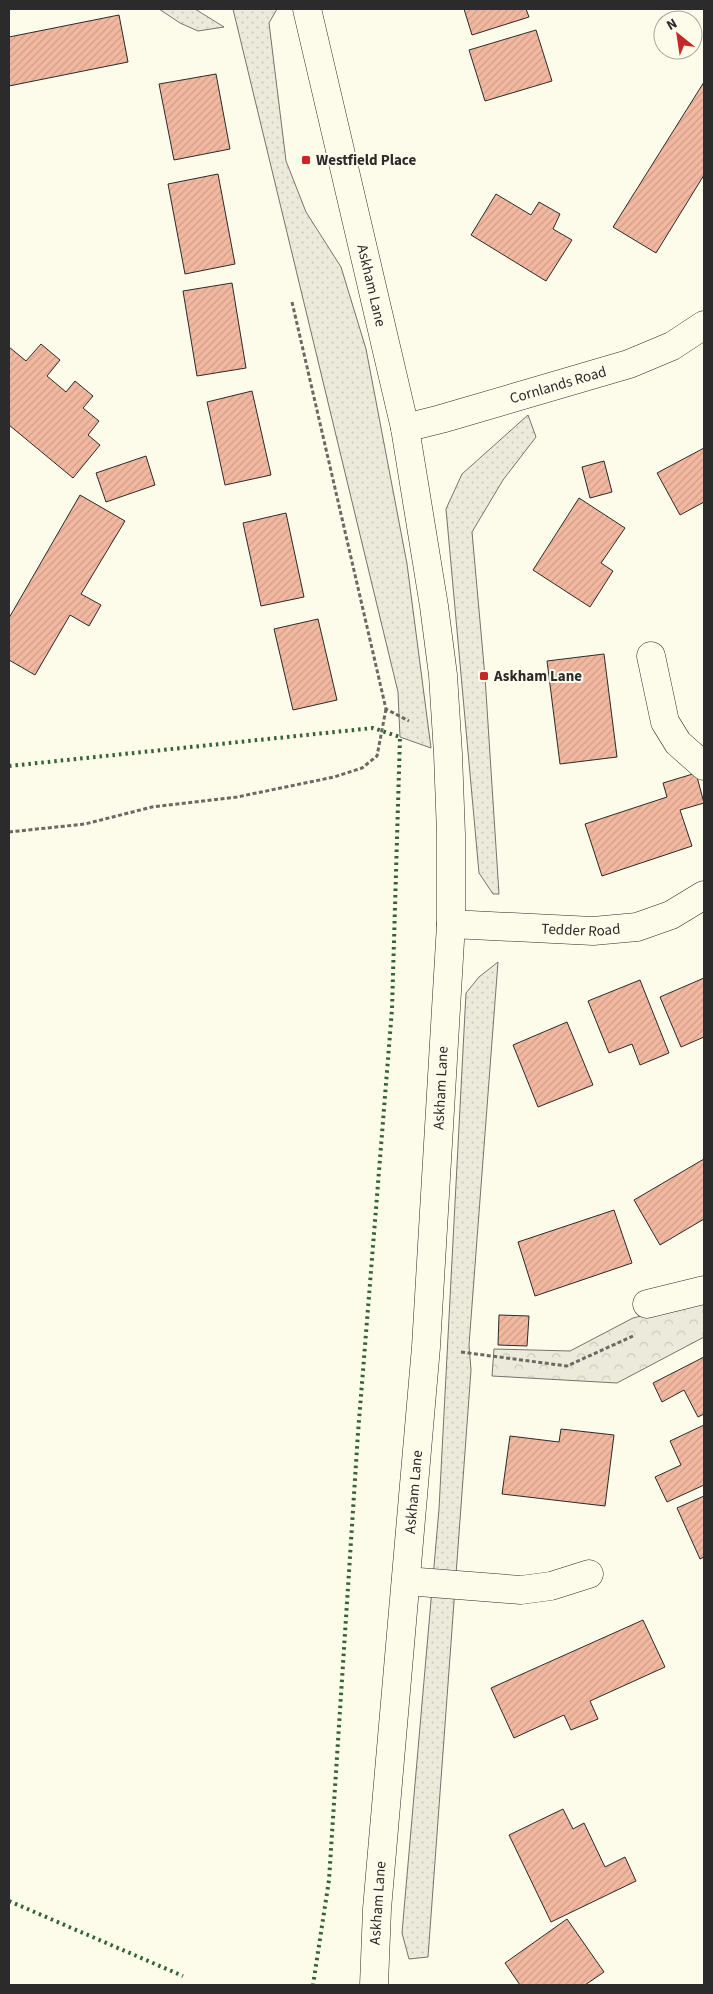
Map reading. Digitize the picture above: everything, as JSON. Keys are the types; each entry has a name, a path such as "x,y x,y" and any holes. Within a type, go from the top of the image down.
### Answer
{"street":[{"name":"Askham Lane","path":"307,9 405,428 434,606 443,675 451,834 451,924 426,1347 377,1909 374,1985"},
{"name":"Cornlands Road","path":"405,428 629,364 672,346 704,325"},
{"path":"651,656 665,722 678,743 704,766"},
{"name":"Tedder Road","path":"451,924 593,931 637,927 703,900"},
{"path":"647,1304 704,1290"},
{"path":"406,1581 521,1590 551,1586 589,1574"}],"path":[{"path":"9,832 85,824 152,807 237,797 362,768 377,756 386,709 292,302"},
{"path":"386,709 447,740"},
{"path":"426,1347 567,1366 636,1335"}],"green space":[{"path":"159,9 195,9 224,27 198,31 180,23"},
{"path":"233,9 277,9 269,23 286,161 306,212 341,267 366,349 407,564 431,748 400,737 398,692"},
{"path":"528,415 536,437 503,480 472,532 485,677 499,894 493,894 479,873 446,509 462,474"},
{"path":"498,962 469,1345 471,1370 428,1957 409,1959 402,1933 439,1509 466,993 479,977"},
{"path":"704,1300 704,1337 617,1383 492,1376 494,1349 570,1351 633,1318"}],"building":[{"path":"464,9 526,9 529,17 472,35"},
{"path":"119,15 128,62 9,86 9,37"},
{"path":"536,30 552,81 485,101 469,50"},
{"path":"216,74 230,149 174,160 159,84"},
{"path":"704,82 704,175 656,253 613,227"},
{"path":"218,174 235,264 185,274 168,184"},
{"path":"496,194 531,215 539,202 560,214 553,229 572,240 546,281 471,235"},
{"path":"232,283 246,368 197,376 183,291"},
{"path":"41,344 60,360 47,376 66,392 75,381 93,396 83,408 99,421 88,435 100,445 73,478 9,425 9,347 26,361"},
{"path":"252,391 271,475 225,485 207,402"},
{"path":"704,448 704,502 680,515 657,473"},
{"path":"146,456 155,485 106,502 96,473"},
{"path":"604,461 612,492 590,498 582,467"},
{"path":"80,495 125,521 81,594 101,605 89,626 70,615 35,675 9,660 9,618"},
{"path":"579,498 625,528 601,563 613,571 590,607 533,570"},
{"path":"286,513 304,597 261,606 243,523"},
{"path":"318,619 337,700 293,710 274,629"},
{"path":"604,654 617,757 560,764 547,661"},
{"path":"696,773 704,803 680,810 692,846 602,876 585,824 667,797 663,783"},
{"path":"704,978 704,1037 681,1047 660,997"},
{"path":"640,980 669,1053 640,1065 632,1044 609,1053 588,1001"},
{"path":"567,1022 593,1085 538,1107 513,1045"},
{"path":"704,1159 704,1219 660,1245 634,1200"},
{"path":"614,1210 632,1263 535,1296 518,1242"},
{"path":"499,1315 529,1316 527,1346 498,1345"},
{"path":"704,1357 704,1414 698,1417 684,1390 662,1402 653,1383"},
{"path":"704,1425 704,1485 667,1502 655,1477 681,1465 670,1441"},
{"path":"561,1429 614,1435 605,1506 502,1494 510,1436 559,1442"},
{"path":"704,1496 704,1557 700,1559 677,1508"},
{"path":"643,1620 665,1667 590,1701 598,1719 571,1730 564,1715 514,1738 491,1688"},
{"path":"563,1809 573,1829 584,1823 605,1867 625,1857 636,1881 551,1922 509,1835"},
{"path":"567,1919 604,1972 585,1985 520,1985 505,1963"}],"hedge":[{"path":"9,766 373,728 400,737 392,1009 358,1433 329,1880 313,1985"},
{"path":"9,1901 183,1976"}],"place":[{"name":"Westfield Place","path":"306,160"},
{"name":"Askham Lane","path":"484,676"}]}
